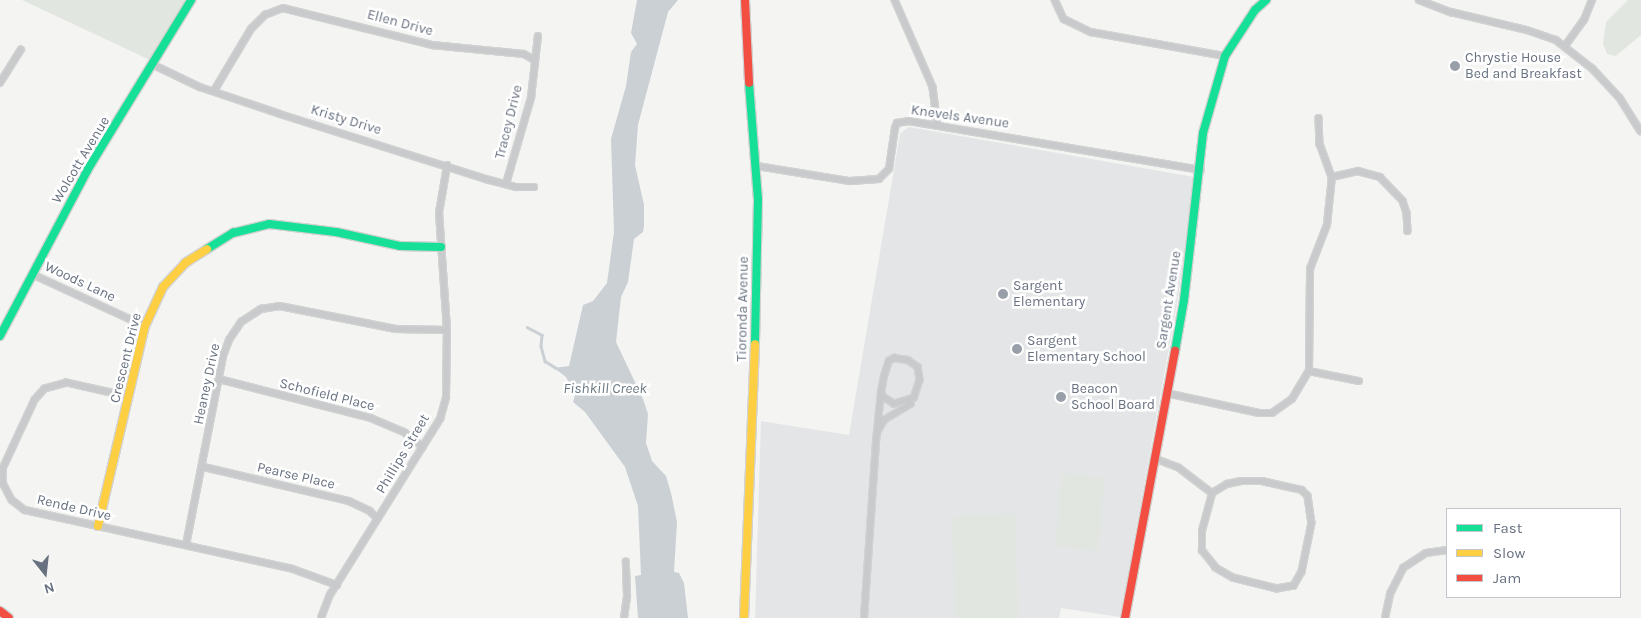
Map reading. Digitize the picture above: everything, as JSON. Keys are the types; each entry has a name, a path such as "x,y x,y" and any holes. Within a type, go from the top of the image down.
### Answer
{"street":[{"name":"Wolcott Avenue","path":"0,336 88,169 154,65 191,0"},
{"name":"Tioronda Avenue","path":"744,618 754,407 757,166 744,25 745,0"},
{"path":"895,0 933,87 938,125"},
{"path":"1055,0 1064,19 1091,32 1225,56"},
{"name":"Sargent Avenue","path":"1125,618 1184,300 1201,170 1203,133 1225,56 1255,10 1266,0"},
{"path":"1420,0 1451,12 1537,32 1564,46 1620,98 1641,131"},
{"path":"1564,46 1584,20 1592,0"},
{"name":"Ellen Drive","path":"214,91 251,28 265,15 283,8 432,45 524,54 533,59"},
{"name":"Tracey Drive","path":"506,184 531,98 533,59 538,36"},
{"path":"0,83 21,50"},
{"name":"Kristy Drive","path":"154,65 214,91 447,166 506,184 534,187"},
{"path":"1166,393 1259,413 1272,413 1292,399 1309,371 1310,269 1327,225 1332,178 1320,144 1319,118"},
{"name":"Knevels Avenue","path":"757,166 868,182 886,175 889,169 897,123 909,121 1201,170"},
{"name":"Phillips Street","path":"321,618 337,585 440,419 446,398 447,330 439,213 447,166"},
{"path":"1332,178 1358,172 1380,177 1403,200 1407,212 1408,231"},
{"name":"Crescent Drive","path":"98,526 145,326 164,287 185,263 211,243 247,228 293,225 400,246 441,247"},
{"name":"Woods Lane","path":"32,274 145,326"},
{"name":"Heaney Drive","path":"186,545 204,467 219,379 229,340 237,327 253,313 271,306 295,307 396,329 447,330"},
{"path":"864,618 877,432 881,392 889,361 901,358 914,362 920,371 914,398 909,406 884,420 877,432"},
{"path":"1309,371 1359,381"},
{"name":"Schofield Place","path":"219,379 371,418 404,432 423,447"},
{"name":"Rende Drive","path":"129,397 67,383 45,389 35,400 3,468 7,494 25,510 292,569 337,585"},
{"path":"881,392 887,402 894,404 914,398"},
{"path":"1154,458 1178,467 1212,493"},
{"name":"Pearse Place","path":"204,467 349,501 370,511 378,519"},
{"path":"1262,481 1302,490 1308,496 1312,523 1302,572 1294,586 1277,589 1232,578 1208,561 1200,543 1212,493 1227,484 1262,481"},
{"path":"1385,618 1390,594 1403,568 1426,554 1446,550"},
{"path":"624,618 627,596 626,562"},
{"path":"0,611 9,618"}],"shaded area":[{"path":"22,0 186,0 152,61"},
{"path":"1628,0 1641,0 1641,35 1616,56 1607,54 1603,44 1606,22"},
{"name":"Sargent Elementary School","path":"909,127 1194,177 1178,298 1120,617 1061,608 1059,618 755,618 761,421 849,435 900,134"},
{"path":"1061,474 1104,477 1099,550 1056,547"},
{"path":"1015,514 1019,618 956,618 952,516"}],"water":[{"name":"Fishkill Creek","path":"637,0 678,0 668,12 638,125 635,165 644,205 644,226 643,232 634,239 628,282 621,297 616,342 643,399 648,414 646,443 652,461 666,476 671,493 677,522 674,572 679,573 684,583 688,618 638,618 635,576 641,575 638,506 625,467 585,412 573,402 575,395 566,377 554,368 569,366 583,305 593,301 607,283 614,232 611,139 626,86 631,52 637,44 631,33"}],"waterway":[{"path":"527,327 542,335 541,346 545,361 556,368"}],"traffic: fast":[{"path":"0,336 88,169 191,0"},
{"path":"1175,351 1184,300 1203,133 1225,56 1255,10 1266,0"},
{"path":"749,83 758,199 755,344"},
{"path":"207,249 233,233 269,224 336,232 400,246 441,247"}],"traffic: slow":[{"path":"98,526 145,326 163,287 185,263 207,249"},
{"path":"744,618 755,344"}],"traffic: jam":[{"path":"745,0 749,83"},
{"path":"1125,618 1175,351"},
{"path":"0,611 9,618"}],"place":[{"name":"Chrystie House Bed and Breakfast","path":"1455,66"},
{"name":"Sargent Elementary","path":"1003,294"},
{"name":"Sargent Elementary School","path":"1017,349"},
{"name":"Beacon School Board","path":"1061,397"}]}
